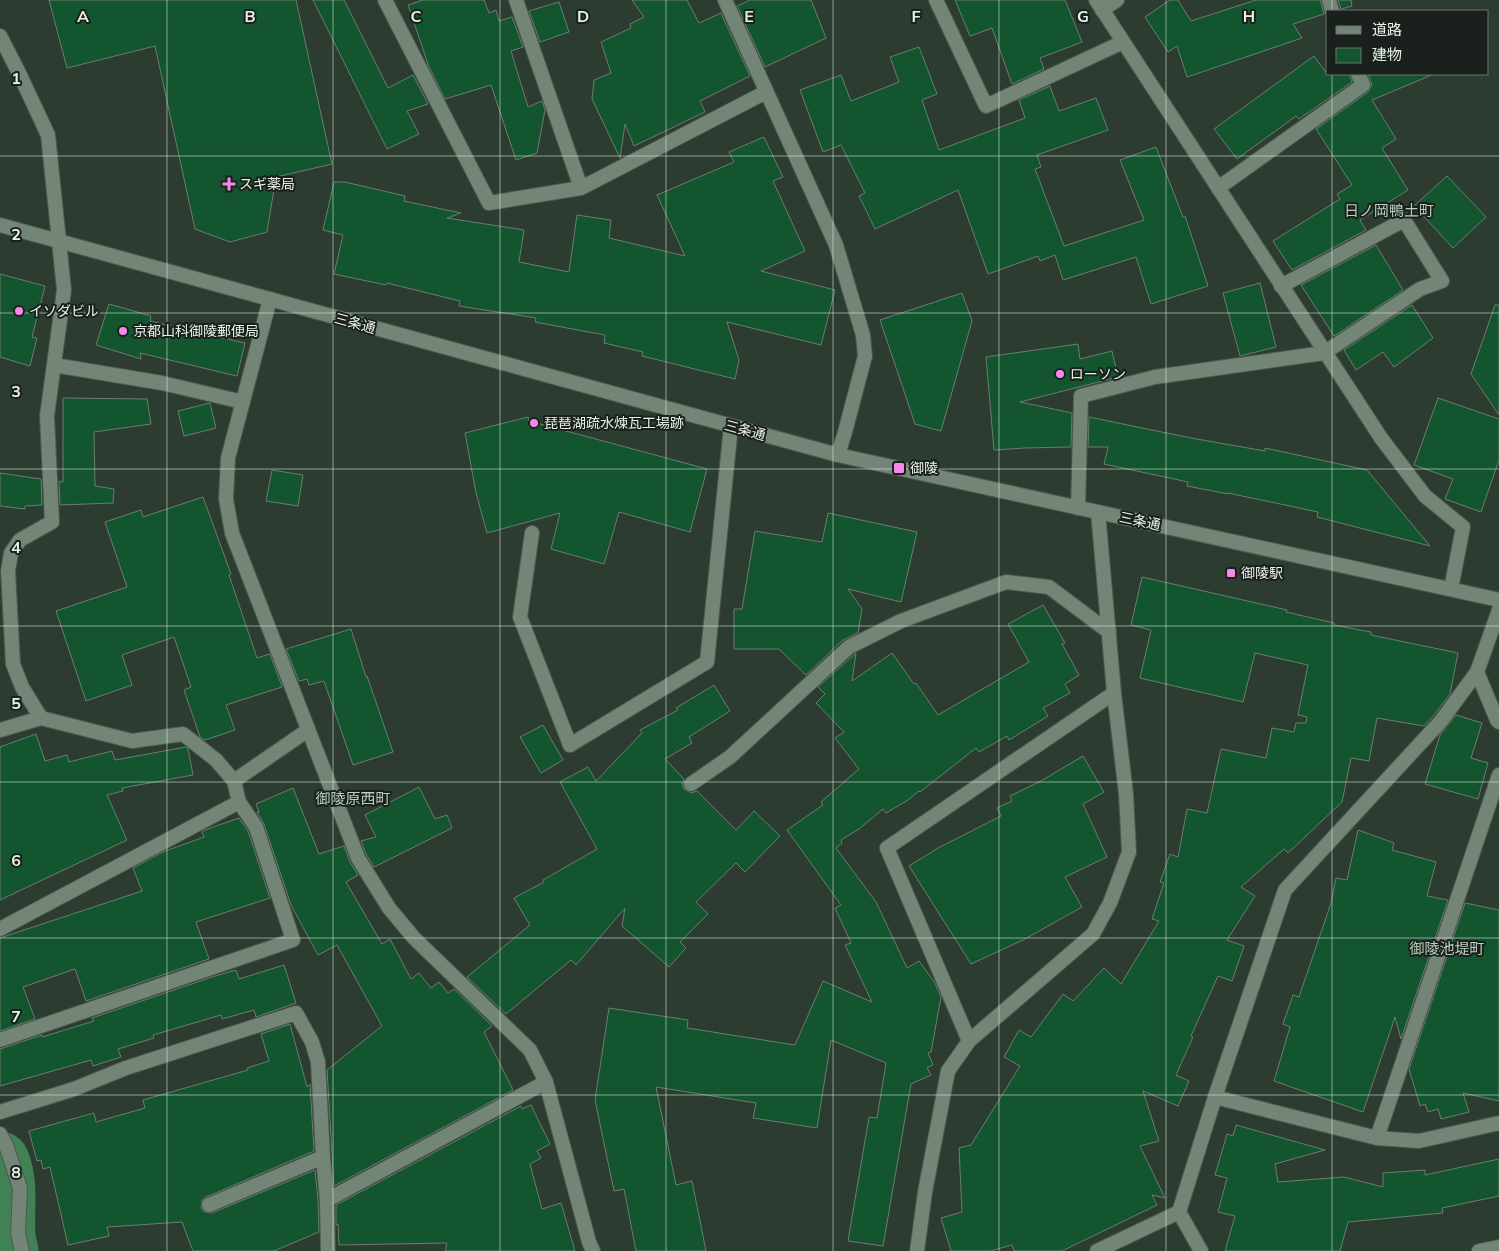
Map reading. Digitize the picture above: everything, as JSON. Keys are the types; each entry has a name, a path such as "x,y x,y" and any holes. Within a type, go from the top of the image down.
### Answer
{"street":[{"path":"385,0 489,203 580,188 766,92"},
{"path":"516,0 580,188"},
{"path":"725,0 836,245 863,335 865,356 838,455"},
{"path":"936,0 986,106 1123,42"},
{"path":"1116,0 1099,5 1324,353 1381,438 1425,496 1463,527 1451,589"},
{"path":"0,36 48,134 64,290 47,416 52,522 20,540 11,553 8,571 13,664 22,687 41,718"},
{"path":"1218,188 1363,85 1358,75"},
{"path":"1078,508 1081,396 1156,377 1324,353 1420,289 1442,281 1404,220 1282,286"},
{"name":"三条通","path":"0,225 838,455 1499,600"},
{"path":"270,299 228,458 226,499 232,533 358,858 389,908 414,938 530,1050 546,1082 589,1242 594,1251"},
{"path":"54,365 162,383 243,402"},
{"path":"532,533 520,617 570,745 707,662 731,426"},
{"path":"917,1251 925,1192 948,1071 969,1041 1093,934 1110,903 1129,852 1126,794 1114,693 1098,512"},
{"path":"691,784 730,757 849,647 901,621 1006,582 1049,587 1109,632"},
{"path":"1201,1251 1179,1212 1215,1097 1285,890 1441,721 1477,672 1499,610"},
{"path":"1477,672 1499,722"},
{"path":"969,1041 887,848 1114,693"},
{"path":"0,730 41,718 132,741 183,734 216,760 234,781 238,802 256,827 293,940 0,1040"},
{"path":"234,781 308,730"},
{"path":"1377,1138 1499,775"},
{"path":"0,929 238,802"},
{"path":"0,1112 74,1089 126,1068 296,1013 312,1042 318,1062 323,1157 328,1200 328,1251"},
{"path":"328,1200 546,1082"},
{"path":"1215,1097 1377,1138 1419,1142 1499,1122"},
{"path":"0,1134 6,1145 20,1188 18,1233 22,1251"},
{"path":"209,1205 323,1157"},
{"path":"1097,1251 1179,1212"},
{"path":"1479,1251 1499,1247"}],"building":[{"path":"49,0 296,0 332,164 276,177 267,232 230,242 195,229 155,46 67,68"},
{"path":"313,0 344,0 388,88 413,75 428,104 407,111 419,134 387,149"},
{"path":"423,0 484,0 489,13 496,10 499,21 512,17 523,47 511,51 528,107 542,101 545,110 537,153 516,160 491,85 445,99 429,67 408,5"},
{"path":"632,0 687,0 699,23 721,13 750,76 700,101 705,112 634,146 625,124 620,158 592,99 594,80 611,73 601,42 631,28 630,24 644,17"},
{"path":"750,0 811,0 826,38 765,67 737,6"},
{"path":"955,0 1065,0 1082,42 1040,58 1044,69 1012,84 992,28 970,36"},
{"path":"1170,0 1178,0 1191,21 1256,0 1320,0 1324,14 1293,24 1302,38 1187,77 1177,46 1168,52 1145,17"},
{"path":"1338,0 1351,0 1352,6 1341,9"},
{"path":"559,2 569,32 540,42 529,11"},
{"path":"919,47 937,94 922,100 939,150 1025,118 1019,100 1050,86 1059,111 1096,98 1108,130 1037,155 1041,167 1035,169 1064,246 1144,220 1120,160 1156,147 1183,217 1185,216 1208,286 1151,304 1136,257 1063,280 1055,255 1040,261 1038,256 988,274 958,190 875,229 859,196 865,193 841,145 823,152 800,90 841,75 851,101 899,82 890,57"},
{"path":"1314,56 1326,75 1349,75 1352,82 1299,119 1296,116 1237,159 1214,129"},
{"path":"1368,75 1432,75 1372,100 1396,139 1382,148 1408,190 1360,220 1366,230 1292,270 1273,241 1340,199 1337,194 1352,185 1316,129 1368,92 1372,85"},
{"path":"764,137 783,177 773,181 805,251 761,271 835,290 821,345 727,322 739,360 735,379 642,356 643,352 604,343 605,335 535,322 536,318 459,306 460,301 387,283 386,285 334,274 343,235 323,230 334,182 345,182 405,196 404,201 461,213 447,218 524,230 519,262 569,272 577,215 611,220 609,238 685,256 657,195 734,162 729,152"},
{"path":"1447,176 1486,217 1453,248 1414,206"},
{"path":"1376,245 1403,290 1334,336 1301,285"},
{"name":"イソダビル","path":"0,274 45,286 32,337 37,338 30,366 0,357"},
{"path":"1260,283 1276,347 1240,356 1223,293"},
{"path":"962,293 972,321 941,431 915,424 880,320"},
{"path":"109,304 151,316 150,321 245,343 237,376 140,353 141,359 96,345"},
{"path":"1412,305 1433,338 1394,367 1383,352 1356,370 1344,350"},
{"path":"1495,305 1499,305 1499,415 1471,374"},
{"path":"1078,344 1080,359 1112,351 1118,377 1020,402 1072,413 1071,447 994,450 986,357"},
{"path":"63,398 147,399 151,424 94,432 95,486 114,489 113,503 60,505 59,481 63,482"},
{"path":"1438,398 1499,419 1499,460 1481,512 1445,499 1453,479 1414,465"},
{"path":"210,403 216,428 184,436 178,411"},
{"path":"528,417 529,421 707,469 690,532 619,512 604,564 551,549 560,513 487,533 476,493 465,433"},
{"path":"1089,417 1265,451 1265,448 1367,470 1430,546 1317,517 1318,512 1187,486 1188,482 1104,464 1108,447 1088,447"},
{"path":"272,470 303,475 298,506 266,501"},
{"path":"0,473 41,479 42,505 25,506 25,509 0,506"},
{"path":"203,497 231,574 229,575 257,658 270,654 282,687 226,705 235,730 205,740 200,737 184,690 191,687 174,637 122,655 132,685 86,701 56,611 127,587 105,522 141,510 143,517"},
{"path":"828,513 917,532 901,602 848,589 862,609 858,633 843,640 806,675 779,649 734,649 734,609 742,609 755,531 822,542"},
{"path":"1142,577 1287,610 1286,612 1334,623 1334,625 1371,632 1371,635 1458,653 1450,694 1424,726 1377,718 1369,761 1351,758 1342,802 1288,853 1284,849 1241,887 1255,896 1227,940 1244,946 1232,981 1218,976 1191,1036 1193,1037 1176,1075 1189,1081 1178,1106 1143,1091 1159,1141 1140,1146 1165,1198 1152,1195 1157,1205 1062,1251 1014,1251 1012,1245 990,1251 951,1251 941,1218 962,1212 959,1148 971,1145 1020,1066 1004,1057 1019,1030 1031,1037 1063,994 1073,1001 1104,968 1121,984 1159,921 1152,919 1164,883 1160,882 1170,854 1178,857 1187,809 1207,813 1221,749 1266,758 1272,728 1294,732 1296,723 1306,723 1307,717 1298,715 1308,665 1255,653 1243,702 1140,678 1151,630 1131,625"},
{"path":"1043,605 1065,643 1062,644 1079,675 1065,684 1070,693 1043,708 1048,716 1009,740 1007,736 979,752 976,748 908,800 886,813 883,809 859,829 841,840 842,843 836,848 876,902 907,968 919,961 935,983 941,997 931,1052 928,1053 933,1065 927,1068 931,1075 911,1084 883,1246 848,1241 869,1117 877,1118 886,1063 831,1040 817,1128 753,1118 756,1103 656,1087 676,1185 692,1181 706,1251 636,1251 624,1189 614,1191 595,1100 609,1008 688,1020 687,1028 795,1045 823,981 872,1002 845,945 851,943 835,908 841,905 787,830 823,805 821,802 859,769 835,738 844,732 816,703 825,694 818,687 856,653 852,681 892,653 938,715 1029,662 1008,624"},
{"path":"351,629 393,752 353,765 324,681 309,685 307,679 299,681 286,649"},
{"path":"714,685 730,711 689,737 692,743 665,759 684,779 682,784 684,789 691,793 697,791 736,830 754,811 780,836 745,872 736,863 696,902 708,914 680,942 686,948 669,967 622,926 625,908 576,965 571,960 506,1014 467,977 530,925 514,898 597,849 560,782 588,767 596,781 642,733 640,730 678,710 676,708"},
{"path":"1456,715 1482,723 1471,758 1488,763 1478,799 1425,784 1440,735"},
{"path":"543,725 563,760 541,773 520,737"},
{"path":"36,734 45,761 67,755 69,762 112,751 115,760 186,747 193,775 122,788 123,791 107,795 127,840 0,900 0,747"},
{"path":"1083,756 1104,792 1083,804 1107,857 1065,877 1082,907 1025,939 971,964 909,866 938,848 1001,816 997,808 1012,801 1010,796 1041,781"},
{"path":"419,787 435,819 447,815 452,828 374,867 361,841 376,837 365,815"},
{"path":"293,788 319,854 344,846 350,862 358,875 346,882 382,944 390,939 411,979 419,973 431,988 439,982 448,993 454,989 492,1026 484,1032 513,1090 334,1186 327,1070 382,1026 337,945 318,955 291,905 264,824 257,812 259,812 256,804"},
{"path":"239,818 248,831 270,898 196,922 209,959 86,1001 75,969 23,987 35,1019 0,1031 0,938 142,891 133,868 163,852 204,837 202,832 205,830"},
{"path":"1358,830 1394,843 1392,850 1436,862 1427,896 1448,900 1401,1039 1395,1017 1363,1112 1274,1081 1290,1027 1283,1024 1293,995 1299,997 1331,903 1336,878 1347,880"},
{"path":"1465,903 1499,910 1499,1101 1463,1093 1469,1112 1441,1119 1438,1109 1428,1112 1425,1104 1420,1106 1409,1069"},
{"path":"284,965 296,1003 256,1017 254,1010 222,1019 221,1015 153,1035 154,1038 118,1049 121,1057 93,1066 91,1060 0,1086 0,1049 94,1021 92,1018 215,976 236,970 239,979"},
{"path":"290,1024 307,1087 310,1084 314,1151 206,1197 202,1200 201,1208 204,1212 212,1213 315,1170 319,1232 274,1251 193,1251 182,1222 107,1227 109,1236 68,1245 50,1167 43,1169 41,1160 37,1161 29,1131 94,1113 96,1122 145,1108 143,1100 248,1070 247,1068 269,1061 261,1034"},
{"path":"531,1105 550,1144 537,1151 541,1158 530,1164 542,1209 561,1203 575,1251 445,1251 447,1243 339,1245 336,1205 521,1106 522,1109"},
{"path":"1236,1125 1325,1150 1275,1164 1278,1182 1344,1177 1383,1187 1383,1173 1425,1170 1425,1175 1499,1159 1499,1196 1442,1208 1443,1213 1348,1222 1340,1251 1225,1251 1235,1216 1218,1212 1227,1178 1215,1175 1227,1134 1233,1136"}],"waterway":[{"path":"0,1161 5,1179 6,1237 9,1251"}],"place":[{"name":"スギ薬局","path":"229,184"},
{"name":"イソダビル","path":"19,311"},
{"name":"京都山科御陵郵便局","path":"123,331"},
{"name":"ローソン","path":"1060,374"},
{"name":"琵琶湖疏水煉瓦工場跡","path":"534,423"},
{"name":"御陵","path":"899,468"},
{"name":"御陵駅","path":"1231,573"}],"district":[{"name":"日ノ岡鴨土町","path":"1389,210"},
{"name":"御陵原西町","path":"353,798"},
{"name":"御陵池堤町","path":"1447,948"}]}
